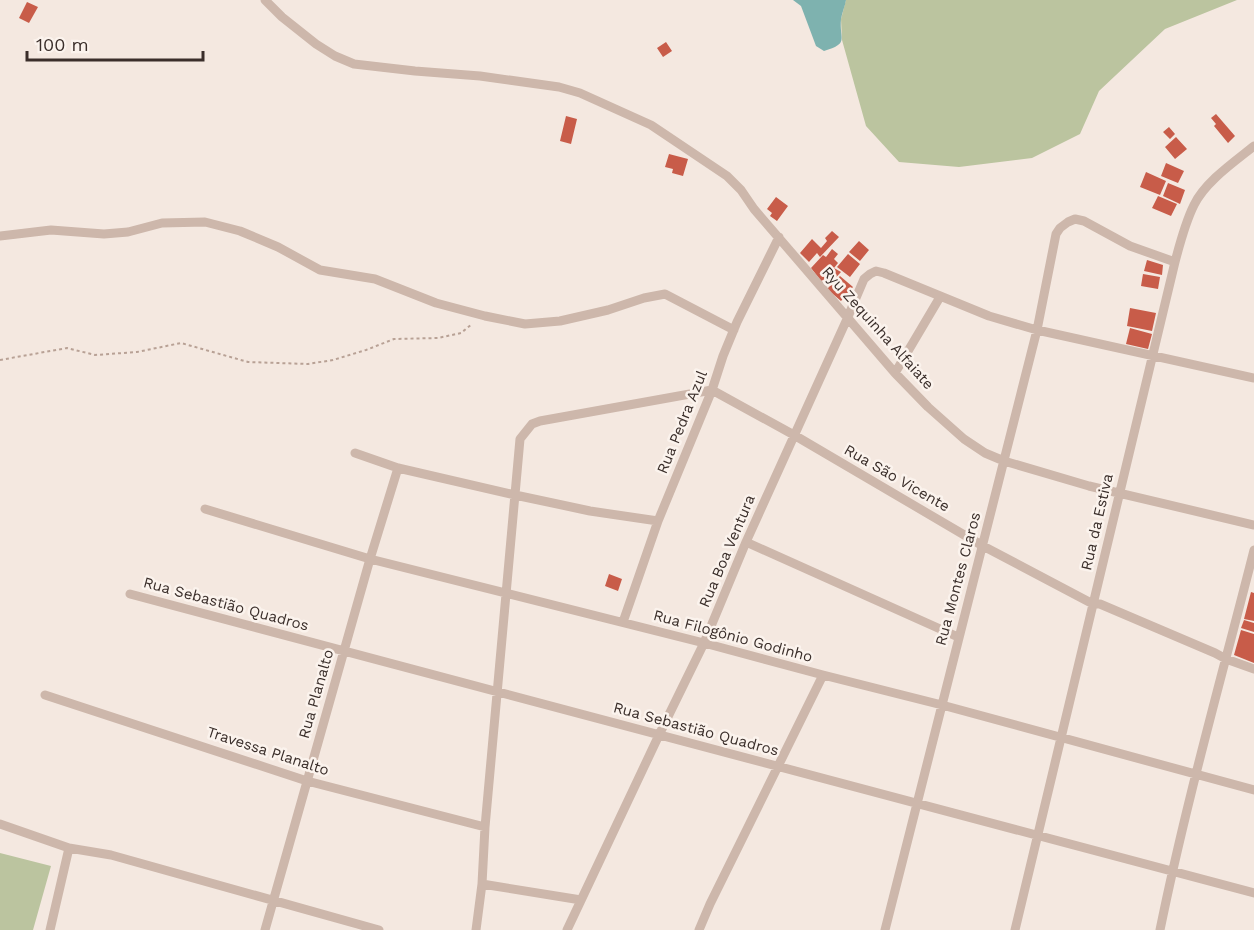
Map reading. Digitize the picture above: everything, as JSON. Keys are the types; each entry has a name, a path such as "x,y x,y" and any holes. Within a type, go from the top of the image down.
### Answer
{"street":[{"name":"Ryu Zequinha Alfaiate","path":"265,0 316,44 354,64 480,76 559,87 580,93 651,125 727,176 741,190 754,209 847,320 928,407 964,440 1004,461 1089,486 1254,525"},
{"name":"Rua da Estiva","path":"1015,930 1185,225 1194,202 1208,185 1254,146"},
{"name":"Rua Montes Claros","path":"885,930 1037,330 1056,234 1068,222 1075,219 1084,221 1130,246 1175,262"},
{"path":"0,236 51,230 104,234 128,232 162,223 205,222 240,231 278,247 320,270 375,279 436,303 476,314 525,324 560,321 665,294 734,330"},
{"name":"Rua Pedra Azul","path":"623,622 658,521 712,390 723,356 778,237"},
{"name":"Rua Boa Ventura","path":"567,930 704,643 746,542 864,279 876,271 940,297"},
{"path":"895,373 940,297 989,316 1037,330 1254,378"},
{"path":"476,930 482,884 485,827 520,439 532,424 540,421 712,390"},
{"name":"Rua São Vicente","path":"712,390 794,435 983,546 1093,604 1100,604 1254,669"},
{"path":"355,453 398,468 515,495 590,511 658,521"},
{"name":"Rua Planalto","path":"265,930 398,468"},
{"name":"Rua Filogônio Godinho","path":"205,509 370,560 704,643 1254,790"},
{"path":"746,542 958,637"},
{"path":"1160,930 1195,774 1254,549"},
{"name":"Rua Sebastião Quadros","path":"130,594 1254,893"},
{"path":"699,930 823,675"},
{"name":"Travessa Planalto","path":"45,694 307,781 485,827"},
{"path":"0,824 69,848 111,855 378,930"},
{"path":"50,930 69,848"},
{"path":"482,884 581,900"}],"path":[{"path":"0,360 67,348 95,355 137,352 181,343 248,362 308,364 333,360 394,339 438,338 461,333 473,323 476,314"}],"green space":[{"path":"846,0 1237,0 1165,29 1099,91 1080,134 1032,158 959,167 899,162 866,126 842,40 841,19"},
{"path":"0,853 51,866 33,930 0,930"}],"water":[{"path":"793,0 846,0 841,19 842,40 840,43 824,51 816,46 801,6"}],"building":[{"path":"27,2 38,7 29,23 19,18"},
{"path":"666,42 672,51 663,57 657,48"},
{"path":"1216,114 1235,136 1228,143 1214,126 1216,124 1211,118"},
{"path":"566,116 577,119 571,144 560,141"},
{"path":"1169,127 1175,134 1170,139 1163,132"},
{"path":"1176,137 1187,149 1175,159 1165,147"},
{"path":"669,154 688,159 683,176 672,173 673,169 665,167"},
{"path":"1166,163 1184,171 1178,183 1161,176"},
{"path":"1146,172 1166,181 1160,195 1140,187"},
{"path":"1168,183 1185,190 1180,204 1163,196"},
{"path":"1158,196 1177,204 1171,216 1152,208"},
{"path":"776,197 788,206 777,221 770,216 772,213 767,209"},
{"path":"832,231 839,237 820,257 817,253 809,262 800,253 812,239 821,248 827,241 825,238"},
{"path":"859,241 869,250 860,261 849,252"},
{"path":"832,249 838,254 834,259 838,263 834,268 841,272 829,285 821,281 811,268 823,255 826,257"},
{"path":"848,254 860,264 850,277 837,267"},
{"path":"1147,260 1163,265 1162,275 1144,271"},
{"path":"1143,274 1160,277 1158,289 1141,286"},
{"path":"840,276 853,287 841,301 827,289"},
{"path":"1130,308 1156,313 1152,331 1127,326"},
{"path":"1130,328 1152,334 1148,349 1126,344"},
{"path":"609,574 622,579 618,591 605,586"},
{"path":"1251,592 1254,593 1254,621 1244,619"},
{"path":"1244,620 1254,623 1254,632 1241,628"},
{"path":"1241,630 1254,634 1254,663 1234,655"}]}
